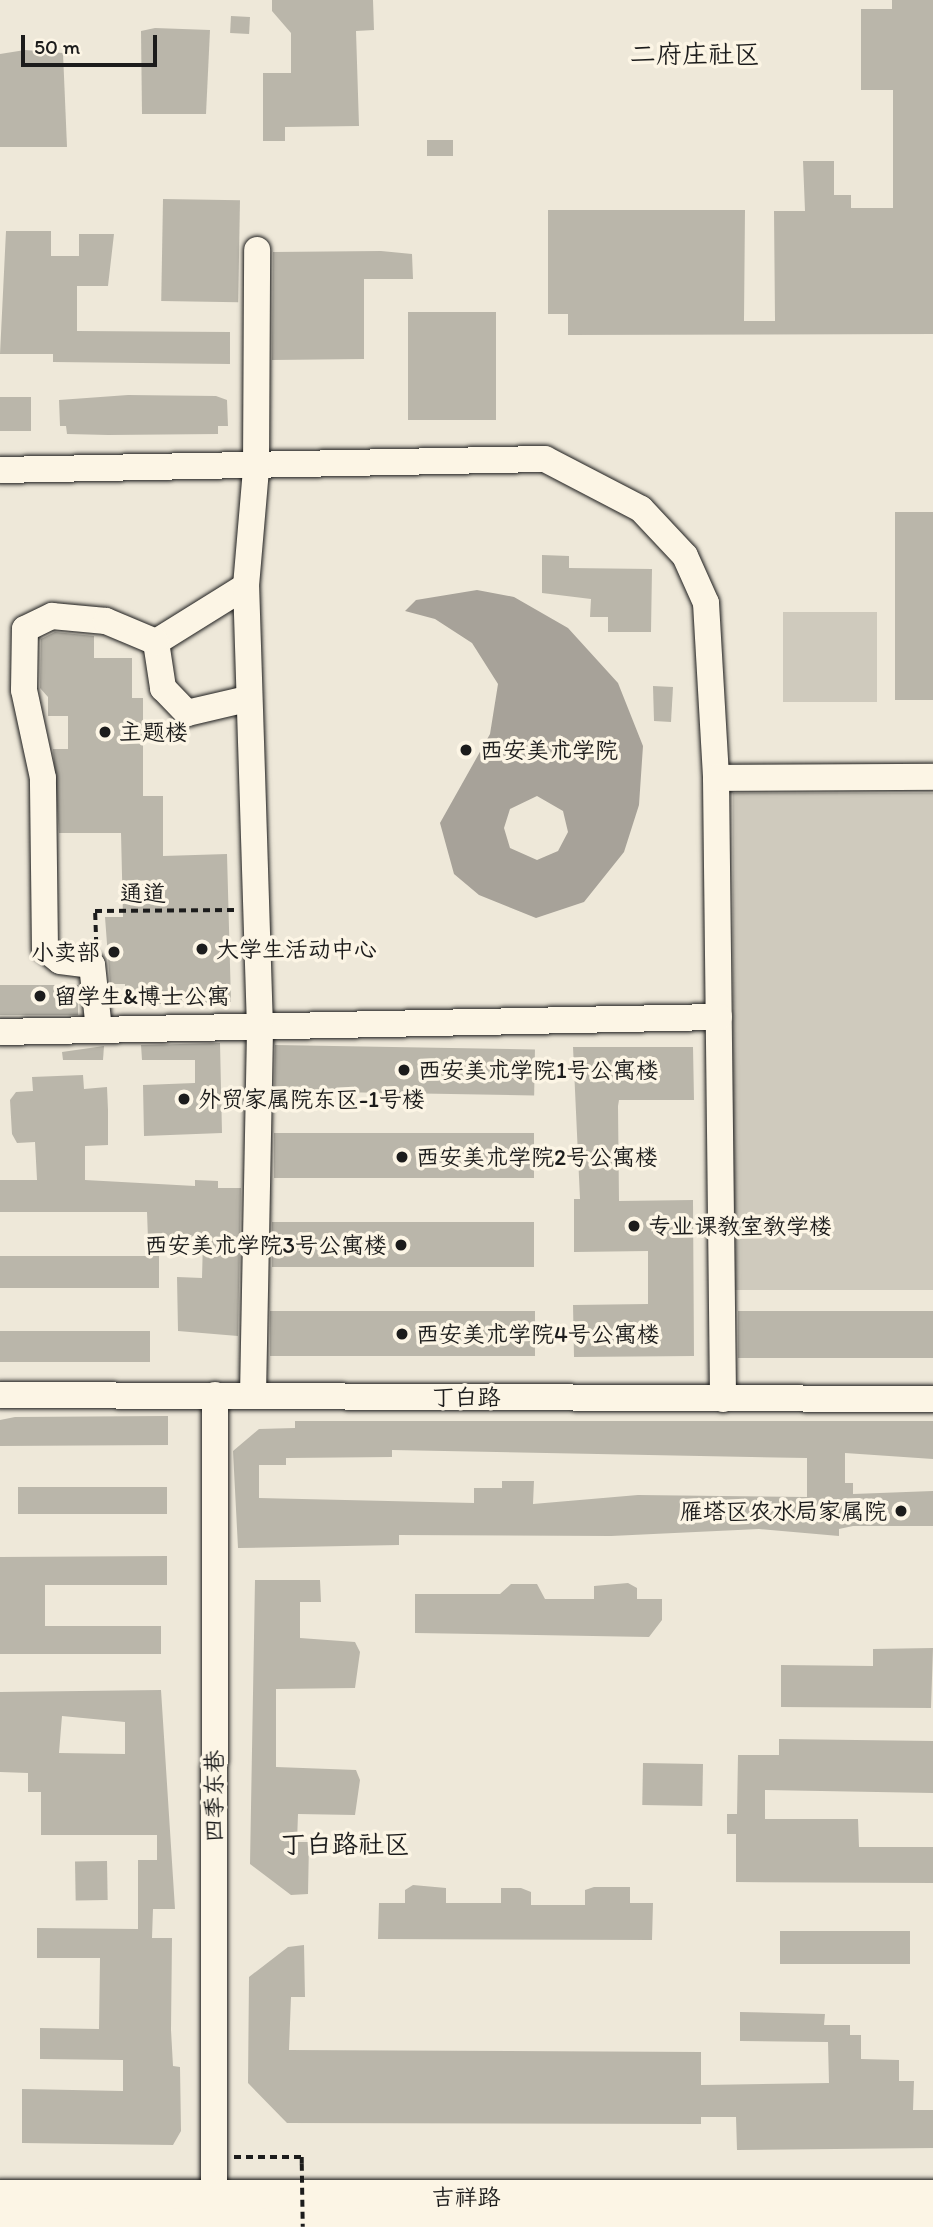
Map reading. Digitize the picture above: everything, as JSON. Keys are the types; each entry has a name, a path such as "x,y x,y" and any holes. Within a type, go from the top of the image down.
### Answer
{"main road":[{"name":"吉祥路","path":"0,2196 933,2196"},
{"name":"吉祥路","path":"0,2225 933,2224"}],"street":[{"path":"253,1395 260,1028 247,699 246,586 256,469 257,250"},
{"path":"0,470 256,469 545,458 641,509 685,556 706,603 716,778 723,1399"},
{"path":"156,642 246,586"},
{"path":"99,1030 97,974 92,965 60,961 45,949 43,778 24,690 25,629 52,616 106,621 156,642"},
{"path":"156,642 163,688 187,713 247,699"},
{"path":"716,778 933,777"},
{"path":"0,1032 719,1017"},
{"name":"丁白路","path":"0,1395 933,1399"},
{"name":"四季东巷","path":"214,2197 215,1395"}],"path":[{"name":"通道","path":"97,974 95,911 255,910"},
{"path":"233,2157 302,2157 303,2227"}],"shaded area":[{"path":"477,590 514,597 568,628 618,683 643,746 639,805 624,852 584,902 536,918 479,895 454,874 440,823 490,734 498,684 472,643 435,619 405,611 416,600","holes":["537,796 563,811 568,832 558,851 537,860 510,848 504,828 510,809"]},
{"path":"783,612 877,612 877,702 783,702"},
{"path":"733,793 933,793 933,1290 733,1290"}],"building":[{"path":"272,0 373,0 374,30 356,31 359,126 285,127 285,141 263,141 263,73 291,73 291,33 272,11"},
{"path":"892,0 933,0 933,334 568,335 568,314 548,314 548,210 745,210 744,321 775,321 774,211 805,211 803,161 834,161 834,195 851,195 851,208 893,208 893,90 861,90 861,9 892,9"},
{"path":"231,16 250,17 249,34 230,33"},
{"path":"155,28 210,30 206,114 142,114 141,31"},
{"path":"25,50 63,53 67,147 0,147 0,54"},
{"path":"427,140 453,140 453,156 427,156"},
{"path":"163,199 240,200 238,302 161,301"},
{"path":"6,231 51,231 51,256 79,256 79,234 114,234 108,286 77,286 77,331 230,332 230,364 53,362 53,354 0,354"},
{"path":"381,251 412,254 413,279 364,279 364,359 272,360 273,252"},
{"path":"408,312 496,312 496,420 408,420"},
{"path":"128,395 216,396 227,400 228,426 218,426 218,434 108,435 67,434 66,426 60,426 59,400"},
{"path":"0,397 31,397 31,431 0,431"},
{"path":"895,512 933,512 933,700 895,700"},
{"path":"542,555 569,556 569,568 652,569 651,632 608,632 608,617 590,617 591,599 542,593"},
{"path":"55,632 94,636 94,658 132,658 132,698 143,698 143,796 163,796 163,856 227,854 231,1002 126,1005 125,984 110,984 105,917 123,917 121,833 59,833 53,749 68,749 68,716 48,716 48,697 40,688 41,639"},
{"path":"653,686 673,687 671,722 654,721"},
{"name":"留学生&博士公寓","path":"0,985 78,985 78,1015 0,1015"},
{"name":"外贸家属院东区-1号楼","path":"220,1043 222,1133 144,1136 143,1085 195,1083 195,1060 142,1060 141,1045"},
{"name":"西安美术学院1号公寓楼","path":"275,1045 535,1050 534,1096 274,1091"},
{"path":"104,1046 103,1060 63,1060 62,1052"},
{"name":"专业课教室教学楼","path":"573,1047 693,1047 694,1100 619,1100 618,1106 619,1201 693,1200 694,1356 574,1357 573,1305 648,1304 648,1251 574,1252 574,1199 580,1199"},
{"path":"83,1075 84,1089 107,1087 108,1110 108,1145 85,1146 85,1180 195,1186 195,1180 218,1181 218,1188 241,1188 238,1336 178,1331 177,1277 202,1278 203,1240 148,1239 147,1212 0,1212 0,1180 37,1180 35,1142 17,1143 12,1134 10,1100 16,1092 33,1091 32,1077"},
{"name":"西安美术学院2号公寓楼","path":"274,1133 534,1133 534,1178 274,1178"},
{"name":"西安美术学院3号公寓楼","path":"272,1222 534,1222 534,1267 272,1267"},
{"path":"0,1256 159,1256 159,1288 0,1288"},
{"name":"西安美术学院4号公寓楼","path":"270,1311 535,1311 535,1356 270,1356"},
{"path":"738,1311 933,1311 933,1358 738,1358"},
{"path":"0,1331 150,1331 150,1362 0,1362"},
{"path":"168,1416 168,1445 0,1446 0,1420 15,1417"},
{"path":"295,1421 933,1421 933,1459 845,1453 845,1483 853,1483 853,1494 933,1491 933,1526 853,1526 839,1529 839,1536 759,1529 611,1536 399,1535 399,1545 238,1548 233,1451 259,1429 295,1428","holes":["392,1450 807,1458 807,1497 638,1495 533,1504 534,1481 502,1481 502,1488 474,1488 474,1503 259,1498 259,1465 286,1465 286,1458 392,1457"]},
{"path":"18,1487 167,1487 167,1514 18,1514"},
{"path":"167,1556 167,1585 45,1585 45,1626 161,1626 161,1654 0,1654 0,1557"},
{"path":"255,1580 320,1580 321,1602 300,1602 300,1638 355,1642 360,1652 355,1688 276,1689 276,1767 356,1770 360,1780 355,1815 298,1814 297,1842 309,1842 308,1894 291,1895 250,1864"},
{"path":"628,1583 637,1588 637,1599 662,1599 662,1620 649,1637 415,1633 415,1594 500,1594 511,1584 537,1584 545,1599 594,1599 594,1586"},
{"path":"933,1648 931,1708 781,1707 781,1665 873,1666 873,1649"},
{"path":"161,1690 175,1909 153,1909 152,1938 172,1938 171,2030 173,2066 180,2067 181,2131 173,2145 22,2143 22,2089 123,2091 123,2060 40,2059 40,2028 99,2029 100,1958 37,1958 37,1928 138,1929 138,1860 157,1860 157,1835 41,1835 41,1792 28,1792 28,1773 0,1772 0,1692","holes":["62,1716 125,1722 125,1754 59,1753"]},
{"path":"779,1739 933,1741 933,1793 765,1790 765,1819 858,1819 859,1847 933,1847 933,1883 736,1882 736,1834 727,1834 727,1814 737,1814 738,1755 779,1755"},
{"path":"643,1763 703,1764 702,1806 642,1805"},
{"path":"107,1861 108,1900 76,1901 75,1862"},
{"path":"413,1885 446,1888 446,1903 501,1903 501,1888 521,1888 531,1892 531,1905 585,1905 585,1890 594,1887 630,1887 630,1903 653,1903 652,1940 378,1939 379,1903 405,1903 405,1890"},
{"path":"780,1931 910,1931 910,1964 780,1964"},
{"path":"304,1945 305,1997 291,1997 289,2050 701,2052 701,2085 829,2083 828,2042 740,2041 740,2012 825,2014 824,2025 850,2025 850,2035 861,2035 861,2059 899,2060 899,2081 914,2081 913,2110 933,2110 933,2148 737,2150 736,2117 701,2117 701,2124 287,2123 248,2083 249,1977 288,1947"}],"place":[{"name":"主题楼","path":"105,732"},
{"name":"西安美术学院","path":"466,750"},
{"name":"大学生活动中心","path":"202,949"},
{"name":"小卖部","path":"114,952"},
{"name":"留学生&博士公寓","path":"40,996"},
{"name":"西安美术学院1号公寓楼","path":"404,1070"},
{"name":"外贸家属院东区-1号楼","path":"184,1099"},
{"name":"西安美术学院2号公寓楼","path":"402,1157"},
{"name":"专业课教室教学楼","path":"634,1226"},
{"name":"西安美术学院3号公寓楼","path":"401,1245"},
{"name":"西安美术学院4号公寓楼","path":"402,1334"},
{"name":"雁塔区农水局家属院","path":"901,1511"}],"district":[{"name":"二府庄社区","path":"695,55"},
{"name":"丁白路社区","path":"345,1845"}]}
